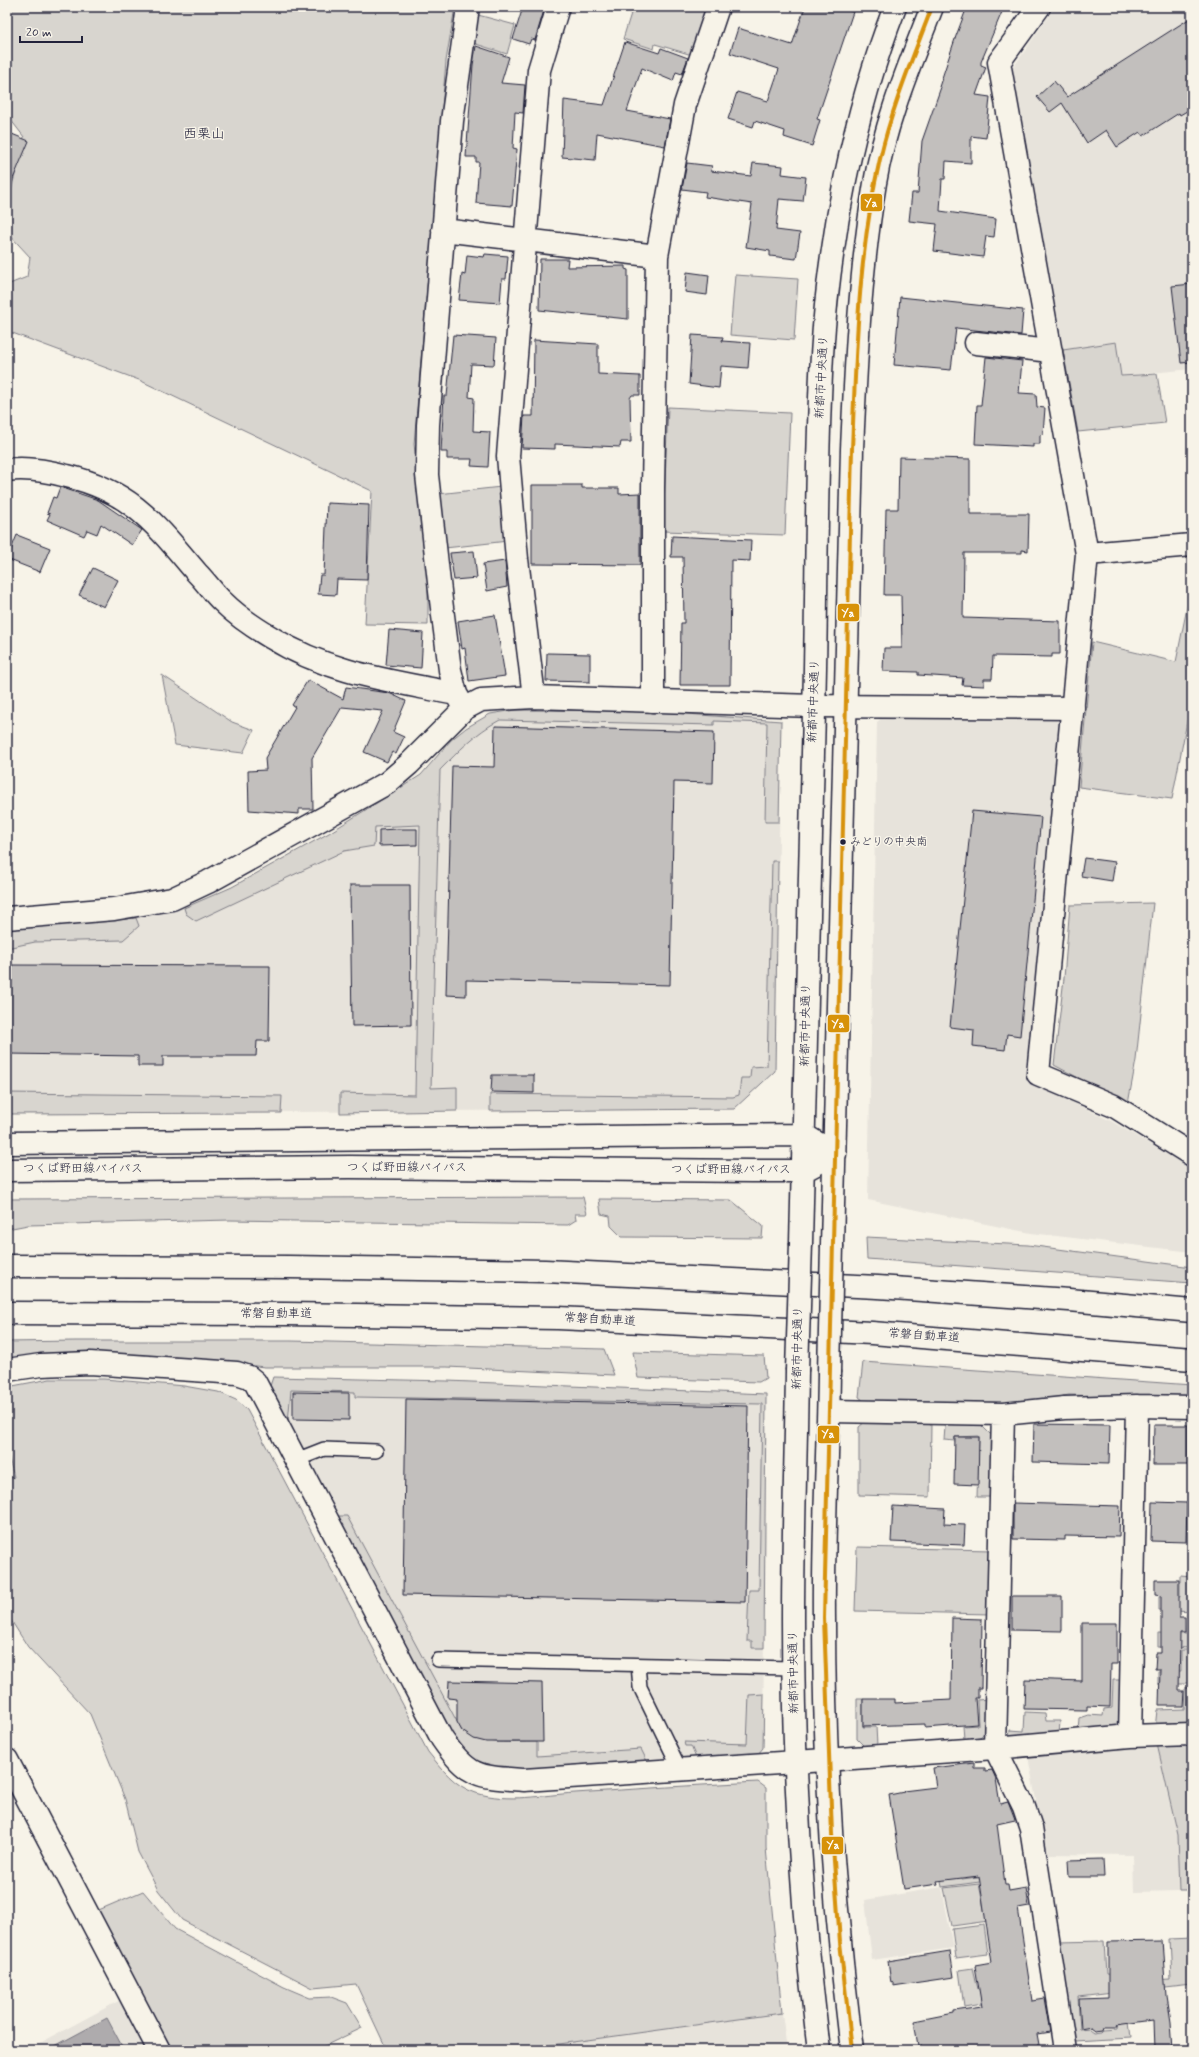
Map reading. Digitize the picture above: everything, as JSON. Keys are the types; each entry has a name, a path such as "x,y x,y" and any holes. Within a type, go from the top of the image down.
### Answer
{"main road":[{"path":"460,701 450,670 440,600 427,475 428,425 452,121 468,7"},
{"path":"534,698 517,559 508,456 538,70 558,7"},
{"path":"653,701 653,488 657,256 685,105 718,7"},
{"name":"新都市中央通り","path":"819,2050 812,1995 796,1762 793,1668 797,1371 804,1135 819,429 822,353 831,267 850,162 872,71 896,7"},
{"path":"852,2050 839,1921 827,1760 824,1618 845,706 855,380 865,257 875,182 889,127 906,75 932,7"},
{"path":"1039,7 999,62 1087,554 1074,708 1038,1074 1114,1106 1192,1155"},
{"path":"443,230 657,256"},
{"path":"976,343 1051,351"},
{"path":"7,470 52,472 82,479 108,489 134,505 152,520 223,602 265,634 288,647 342,670 460,701 534,698 814,706 1074,708"},
{"path":"1087,554 1192,545"},
{"path":"7,918 114,909 172,898 208,882 386,783 409,764 460,701"},
{"path":"7,1143 804,1135 834,1154"},
{"name":"つくば野田線バイパス","path":"7,1170 350,1168 803,1170 834,1154"},
{"path":"7,1266 281,1267 545,1271 878,1287 1069,1300 1192,1311"},
{"name":"常磐自動車道","path":"7,1314 286,1314 566,1318 872,1333 1192,1359"},
{"path":"7,1370 41,1365 90,1362 238,1373 249,1377 255,1382 438,1733 457,1761 476,1774 493,1778 524,1780 995,1748 1130,1736 1192,1734"},
{"path":"828,1411 1003,1414 1064,1408 1137,1406 1192,1407"},
{"path":"1130,1736 1137,1406"},
{"path":"1003,1414 995,1748 1024,1807 1031,1828 1065,2050"},
{"path":"7,1760 159,2050"}],"lane":[{"path":"296,1460 324,1449 376,1451"},
{"path":"438,1660 793,1668"},
{"path":"638,1665 640,1687 680,1769"}],"shaded area":[{"path":"7,7 455,7 446,61 414,444 428,577 428,625 365,624 372,491 139,380 7,331 7,285 27,277 30,257 7,232 7,208 24,137 7,115"},
{"path":"633,7 709,7 692,55 655,44 654,49 623,39"},
{"path":"1055,7 1192,7 1192,369 1121,376 1116,342 1063,350 1012,69"},
{"path":"478,15 515,25 507,54 473,43"},
{"path":"735,275 798,279 794,340 730,335"},
{"path":"1116,342 1121,376 1157,374 1165,423 1078,432 1063,350"},
{"path":"668,407 790,413 785,535 663,531"},
{"path":"501,487 508,541 445,548 438,494"},
{"path":"1192,583 1192,706 1190,706 1172,799 1079,787 1092,642 1176,662"},
{"path":"162,675 232,722 254,730 243,753 175,745"},
{"path":"515,710 646,711 781,721 775,1071 734,1109 7,1114 7,929 145,916 175,911 232,887 329,833 421,775 451,740 490,714"},
{"path":"515,710 646,711 781,721 779,822 765,822 767,723 714,721 714,725 500,720 491,725 468,743 440,770 431,1088 457,1087 457,1111 340,1113 340,1093 415,1095 420,825 375,827 374,846 344,851 196,921 186,914 184,908 232,887 329,833 421,775 451,740 466,728 490,714"},
{"path":"884,716 1056,719 1063,729 1029,1081 1111,1121 1192,1169 1192,1252 1031,1233 868,1200 877,722"},
{"path":"772,861 778,861 775,1071 734,1109 490,1111 490,1094 733,1097 739,1095 741,1078 750,1078 751,1067 767,1066"},
{"path":"1153,903 1136,1060 1128,1104 1054,1065 1064,978 1070,905"},
{"path":"136,918 139,926 123,940 35,942 7,948 7,929"},
{"path":"7,1093 282,1096 281,1113 7,1114"},
{"path":"583,1197 587,1214 575,1214 576,1220 568,1225 230,1220 28,1225 7,1229 7,1199"},
{"path":"599,1199 731,1200 763,1226 762,1238 622,1237 611,1226 610,1216 601,1214"},
{"path":"866,1237 1028,1245 1192,1267 1192,1283 867,1259"},
{"path":"291,1341 604,1349 614,1375 447,1367 265,1367 160,1356 77,1352 7,1360 7,1342"},
{"path":"633,1352 764,1356 766,1378 759,1382 638,1378"},
{"path":"863,1362 1192,1385 1192,1399 1069,1395 1021,1403 983,1405 867,1403 859,1397"},
{"path":"273,1377 447,1381 766,1394 763,1748 758,1754 510,1770 468,1757 268,1387"},
{"path":"273,1377 447,1381 766,1394 764,1648 752,1648 752,1641 747,1641 749,1590 759,1590 762,1404 355,1397 355,1392 291,1390 288,1422 269,1389"},
{"path":"50,1379 104,1379 184,1386 218,1392 236,1400 247,1410 428,1752 449,1776 468,1790 501,1798 526,1798 563,1794 758,1782 766,1788 766,1848 782,2013 515,2050 387,2050 356,1984 313,1988 182,1920 158,1890 138,1852 125,1799 90,1714 28,1647 7,1614 7,1479 14,1477 7,1451 7,1387"},
{"path":"866,1421 931,1423 930,1497 859,1495 859,1427"},
{"path":"948,1423 981,1425 992,1436 992,1497 977,1497 979,1436 955,1437 955,1441 944,1440 945,1427"},
{"path":"335,1516 347,1516 462,1731 471,1736 489,1741 537,1742 537,1756 641,1749 647,1761 510,1770 484,1767 468,1757 452,1739"},
{"path":"857,1547 991,1550 990,1614 855,1611"},
{"path":"1180,1575 1192,1576 1192,1612 1159,1610 1159,1597 1180,1597"},
{"path":"1187,1614 1192,1614 1192,1648 1158,1647 1158,1633 1186,1634"},
{"path":"1181,1650 1192,1650 1191,1684 1158,1684 1158,1671 1181,1671"},
{"path":"1113,1680 1120,1680 1123,1721 1117,1730 1078,1733 1079,1718 1088,1715 1103,1716 1104,1709 1112,1708"},
{"path":"1190,1688 1190,1726 1155,1729 1157,1710 1184,1709 1185,1689"},
{"path":"764,1694 763,1748 758,1754 696,1758 691,1746 685,1746 684,1742 747,1744 749,1695"},
{"path":"857,1699 863,1699 863,1727 876,1727 877,1745 864,1746 857,1739"},
{"path":"988,1699 988,1730 980,1737 964,1739 963,1726 978,1725 977,1700"},
{"path":"1025,1712 1045,1713 1046,1721 1060,1721 1059,1734 1009,1737 1010,1730 1024,1731"},
{"path":"1192,1743 1192,1891 1180,1891 1178,1835 1157,1744"},
{"path":"1157,1744 1178,1835 1180,1891 1134,1892 1133,1855 1046,1854 1027,1751"},
{"path":"959,1853 962,1879 1001,1874 1002,1879 942,1887 940,1873"},
{"path":"979,1884 985,1914 1009,1911 1010,1918 952,1926 944,1888"},
{"path":"942,1887 953,1948 872,1960 865,1900"},
{"path":"143,1891 175,1929 284,1987 310,1998 331,1997 347,2003 362,2028 316,2050 167,2050 94,1912"},
{"path":"984,1925 988,1954 956,1958 952,1929"},
{"path":"1192,1939 1192,1984 1078,1997 1080,2030 1091,2029 1095,2032 1103,2031 1105,2029 1118,2028 1119,2021 1129,2021 1131,2038 1075,2041 1058,1942 1104,1941 1106,1974 1119,1975 1137,1980 1171,1978 1169,1940"},
{"path":"973,1968 978,1989 991,1987 993,2002 964,2007 959,1970"},
{"path":"126,1997 154,2050 27,2050"},
{"path":"782,2013 787,2050 515,2050"},
{"path":"107,2018 124,2050 55,2050 53,2047"}],"building":[{"path":"523,7 545,7 535,40 531,39 529,44 513,39"},
{"path":"805,7 839,7 853,12 817,119 820,120 812,146 784,137 785,131 755,121 753,127 728,119 737,92 768,101 779,69 730,53 738,28 792,45"},
{"path":"967,7 1004,7 981,62 981,65 986,67 976,95 990,97 986,138 971,136 971,163 946,161 945,179 942,179 940,211 996,219 994,237 986,236 983,257 934,251 937,224 909,221 912,193 918,193 922,141"},
{"path":"1192,17 1192,108 1180,115 1179,113 1143,136 1140,132 1117,147 1106,130 1087,143 1062,103 1050,112 1037,97 1054,81 1067,97"},
{"path":"625,42 659,53 661,48 688,58 682,74 676,72 673,81 642,68 627,111 670,119 665,146 597,133 595,160 562,157 564,100 604,105"},
{"path":"476,46 509,57 501,83 525,85 523,113 515,112 513,148 517,149 512,206 476,203 479,162 476,162 476,157 466,157 473,65"},
{"path":"7,132 29,141 7,193"},
{"path":"687,163 712,166 711,171 751,176 753,163 783,166 782,174 806,177 803,201 779,199 776,230 800,233 796,259 770,256 770,251 746,247 752,204 705,197 706,192 682,189"},
{"path":"485,254 508,256 506,279 502,279 500,303 459,300 462,274 465,275 467,255 484,257"},
{"path":"540,259 568,259 567,267 625,266 625,269 628,270 628,319 539,310"},
{"path":"687,272 709,275 707,295 685,292"},
{"path":"1192,284 1192,362 1181,363 1172,286"},
{"path":"900,297 1023,310 1021,335 956,328 951,370 894,365"},
{"path":"453,335 496,338 494,365 471,364 469,397 474,398 473,431 490,432 488,467 471,466 472,459 447,459 447,452 441,452 444,396 447,396"},
{"path":"692,335 723,337 722,341 750,343 748,368 721,366 719,388 689,384"},
{"path":"534,340 598,344 598,374 640,376 640,395 632,395 630,398 631,442 621,442 620,447 555,444 555,449 522,448 524,416 533,416"},
{"path":"986,357 1022,361 1019,393 1036,394 1037,407 1045,408 1043,434 1040,435 1040,444 1033,444 1033,447 975,444 977,405 981,405"},
{"path":"899,457 970,459 970,514 1029,514 1028,551 1022,550 1022,553 964,553 963,618 1060,621 1060,654 1052,654 1052,657 993,656 992,679 984,679 984,686 962,685 963,678 918,675 918,672 883,671 884,648 902,648 901,595 884,595 886,509 898,509"},
{"path":"532,485 582,485 582,488 619,488 619,494 640,493 640,565 532,564"},
{"path":"60,487 98,500 142,530 132,545 101,524 97,534 87,530 84,536 47,520 50,514 47,513 53,497 56,498"},
{"path":"327,503 369,505 367,580 337,579 336,595 318,594 320,575 324,575"},
{"path":"17,535 50,548 40,572 7,559"},
{"path":"672,536 751,540 750,561 731,560 730,685 680,685 681,623 684,623 683,557 671,557"},
{"path":"474,551 477,578 454,580 450,553"},
{"path":"505,561 507,587 487,591 483,564"},
{"path":"93,568 118,580 104,607 79,595"},
{"path":"495,615 505,676 469,681 465,648 462,649 458,621"},
{"path":"389,630 423,633 421,668 386,665"},
{"path":"547,653 590,654 590,682 546,681"},
{"path":"308,680 343,699 346,687 389,693 406,701 393,732 404,737 396,754 392,752 387,762 364,752 383,711 342,707 312,758 313,809 299,809 299,814 249,810 248,771 266,770 265,758 295,707 292,705"},
{"path":"495,726 714,732 713,783 674,782 670,985 466,980 466,996 446,995 452,766 494,767"},
{"path":"972,811 1041,817 1020,1036 1007,1034 1005,1050 973,1046 974,1030 950,1027"},
{"path":"417,829 417,845 379,846 379,830"},
{"path":"1084,858 1115,862 1112,881 1081,876"},
{"path":"350,885 410,885 411,1025 352,1026"},
{"path":"9,965 270,966 269,1041 257,1041 256,1056 163,1056 163,1066 138,1066 138,1056 9,1054 7,969 9,969"},
{"path":"492,1075 534,1075 534,1093 491,1092"},
{"path":"293,1392 349,1393 349,1420 293,1419"},
{"path":"406,1399 748,1406 745,1602 403,1595"},
{"path":"1034,1424 1110,1425 1109,1464 1033,1462"},
{"path":"1154,1425 1188,1425 1188,1465 1153,1465"},
{"path":"955,1437 979,1437 978,1485 954,1484"},
{"path":"1152,1502 1187,1503 1186,1542 1151,1541"},
{"path":"1013,1503 1120,1506 1119,1537 1065,1536 1065,1540 1013,1539"},
{"path":"893,1506 945,1509 944,1524 965,1525 964,1545 891,1542"},
{"path":"1155,1580 1179,1580 1179,1617 1185,1617 1185,1633 1180,1633 1179,1691 1184,1691 1183,1706 1159,1706 1160,1669 1155,1669 1156,1653 1161,1653 1161,1596 1155,1595"},
{"path":"1012,1596 1062,1596 1062,1631 1012,1630"},
{"path":"952,1618 982,1619 981,1688 978,1688 978,1698 975,1698 977,1724 925,1728 925,1724 863,1726 863,1699 895,1699 895,1703 951,1700"},
{"path":"1082,1623 1117,1623 1117,1664 1111,1664 1110,1707 1087,1706 1087,1710 1024,1709 1025,1679 1082,1681"},
{"path":"449,1681 542,1683 543,1742 486,1742 474,1739 462,1731 457,1722 457,1699 448,1698"},
{"path":"974,1763 974,1768 985,1768 985,1771 992,1770 996,1779 1000,1804 1008,1802 1015,1820 997,1824 1005,1885 1008,1885 1009,1891 1026,1888 1029,1906 1018,1908 1032,2000 1044,1998 1050,2032 1037,2034 1040,2050 922,2050 921,2045 918,2046 914,2021 954,2013 954,2011 982,2007 975,1966 992,1963 979,1876 937,1881 938,1884 904,1889 889,1795 904,1792 903,1791 936,1787 933,1768"},
{"path":"1103,1859 1104,1877 1069,1877 1068,1860"},
{"path":"1162,1941 1172,2050 1155,2050 1154,2019 1117,2024 1118,2026 1105,2026 1104,2029 1096,2030 1092,2027 1081,2029 1079,1999 1108,1998 1108,1942"},
{"path":"950,1951 954,1977 893,1986 893,1982 891,1983 888,1961"}],"transit line":[{"name":"Ya","path":"852,2050 840,1942 832,1834 824,1618 852,449 859,303 867,230 873,195 880,159 891,120 903,82 932,7"}],"place":[{"name":"みどりの中央南","path":"843,842"}],"district":[{"name":"西栗山","path":"204,134"}]}
